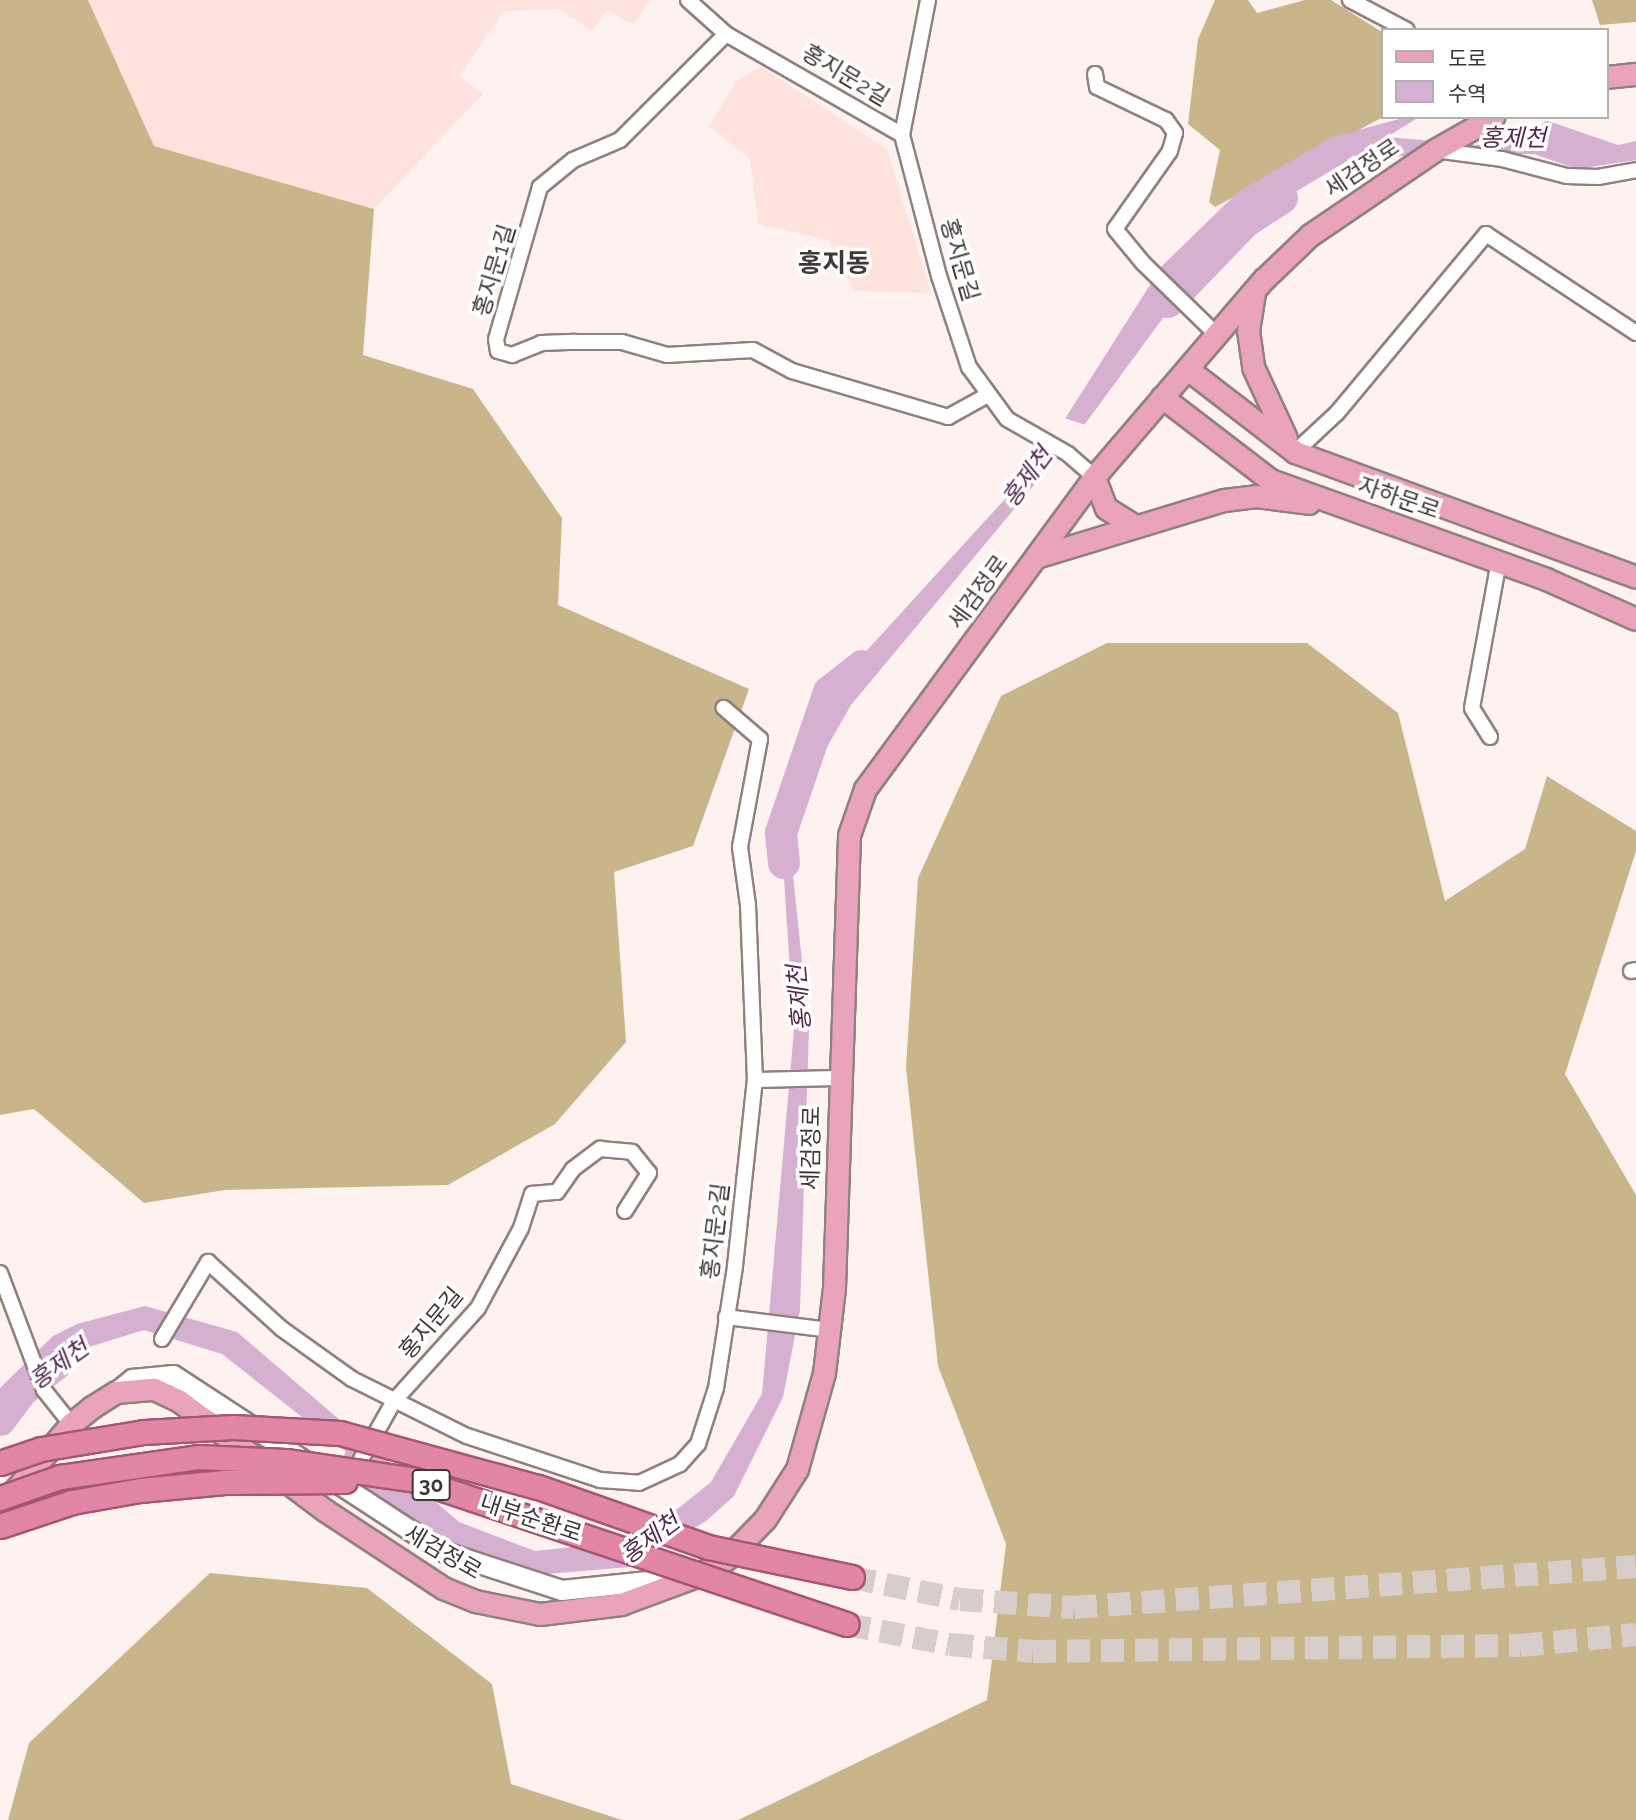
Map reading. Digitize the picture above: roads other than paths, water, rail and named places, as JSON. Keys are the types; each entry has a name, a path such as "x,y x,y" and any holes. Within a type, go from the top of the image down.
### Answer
{"highway":[{"name":"내부순환로","path":"0,1463 40,1449 144,1432 233,1427 340,1433 538,1487 708,1547 852,1577"},
{"name":"내부순환로","path":"0,1498 60,1477 198,1457 286,1461 416,1480 847,1624"},
{"path":"0,1526 72,1502 140,1490 225,1482 416,1480"}],"main road":[{"path":"1608,77 1636,75"},
{"name":"세검정로","path":"117,1392 155,1389 178,1400 326,1511 443,1588 475,1601 518,1612 561,1614 621,1604 694,1577 726,1559 749,1537 792,1478 810,1434 822,1329 832,1078 849,835 854,812 875,772 1094,477 1162,397 1190,371 1254,291 1310,235 1441,147 1490,119"},
{"path":"1254,291 1248,330 1253,367 1273,417 1295,452"},
{"name":"자하문로","path":"1190,371 1295,452 1636,577"},
{"name":"자하문로","path":"1162,397 1270,480 1499,561 1636,619"},
{"path":"1094,477 1105,508 1135,526"},
{"path":"1036,557 1224,500 1256,496 1352,509"},
{"path":"0,1507 71,1424 132,1379 173,1375 442,1551 561,1590 694,1577"}],"street":[{"name":"홍지문2길","path":"688,0 726,34 767,55 902,135"},
{"name":"홍지문2길","path":"700,0 767,55"},
{"name":"홍지문길","path":"928,0 902,135 939,276 969,367 986,396 1007,419 1069,454 1094,477"},
{"path":"1350,0 1403,28"},
{"name":"홍지문1길","path":"726,34 620,140 573,160 540,187 496,339 498,351 512,355 541,343 575,342 622,342 667,355 753,350 804,376 948,417 986,396"},
{"path":"1095,74 1097,88 1166,120 1175,133 1170,151 1115,229 1143,263 1218,336"},
{"path":"1441,147 1567,176 1598,177 1636,170"},
{"path":"1295,452 1337,413 1486,233 1636,333"},
{"path":"1490,737 1472,708 1499,561"},
{"name":"홍지문2길","path":"394,1401 467,1436 600,1480 639,1483 680,1464 698,1444 716,1388 762,1080 748,905 740,847 760,739 724,708"},
{"path":"762,1080 832,1078"},
{"name":"홍지문길","path":"394,1401 478,1308 521,1228 532,1194 557,1192 573,1169 600,1149 632,1152 649,1173 625,1212"},
{"path":"162,1339 208,1262 282,1329 352,1378 394,1401 345,1488"},
{"path":"0,1273 21,1322 44,1390 71,1424"},
{"path":"726,1317 822,1329"}],"water":[{"name":"홍제천","path":"1400,119 1548,121 1618,145 1636,141 1636,160 1577,169 1534,154 1354,157 1245,222 1188,284 1085,424 851,705 807,782 789,837 809,1028 800,1310 783,1397 734,1496 706,1521 629,1567 535,1575 449,1542 364,1466 222,1354 144,1330 89,1347 23,1390 0,1420 0,1388 53,1336 77,1324 145,1306 237,1332 459,1522 535,1551 621,1542 680,1507 711,1482 762,1394 794,1030 781,833 829,692 1035,466 1162,266 1238,192 1332,137"}],"waterway":[{"name":"홍제천","path":"1168,302 1245,222 1282,198"},
{"name":"홍제천","path":"784,863 781,833 829,692 862,666"},
{"name":"홍제천","path":"0,1420 23,1390 55,1365"},
{"name":"홍제천","path":"359,1461 449,1542 481,1553"}],"tunnel":[{"path":"852,1577 960,1599 1074,1607 1636,1566"},
{"path":"847,1624 950,1644 1033,1651 1520,1645 1636,1634"}],"district":[{"name":"홍지동","path":"834,264"}]}
